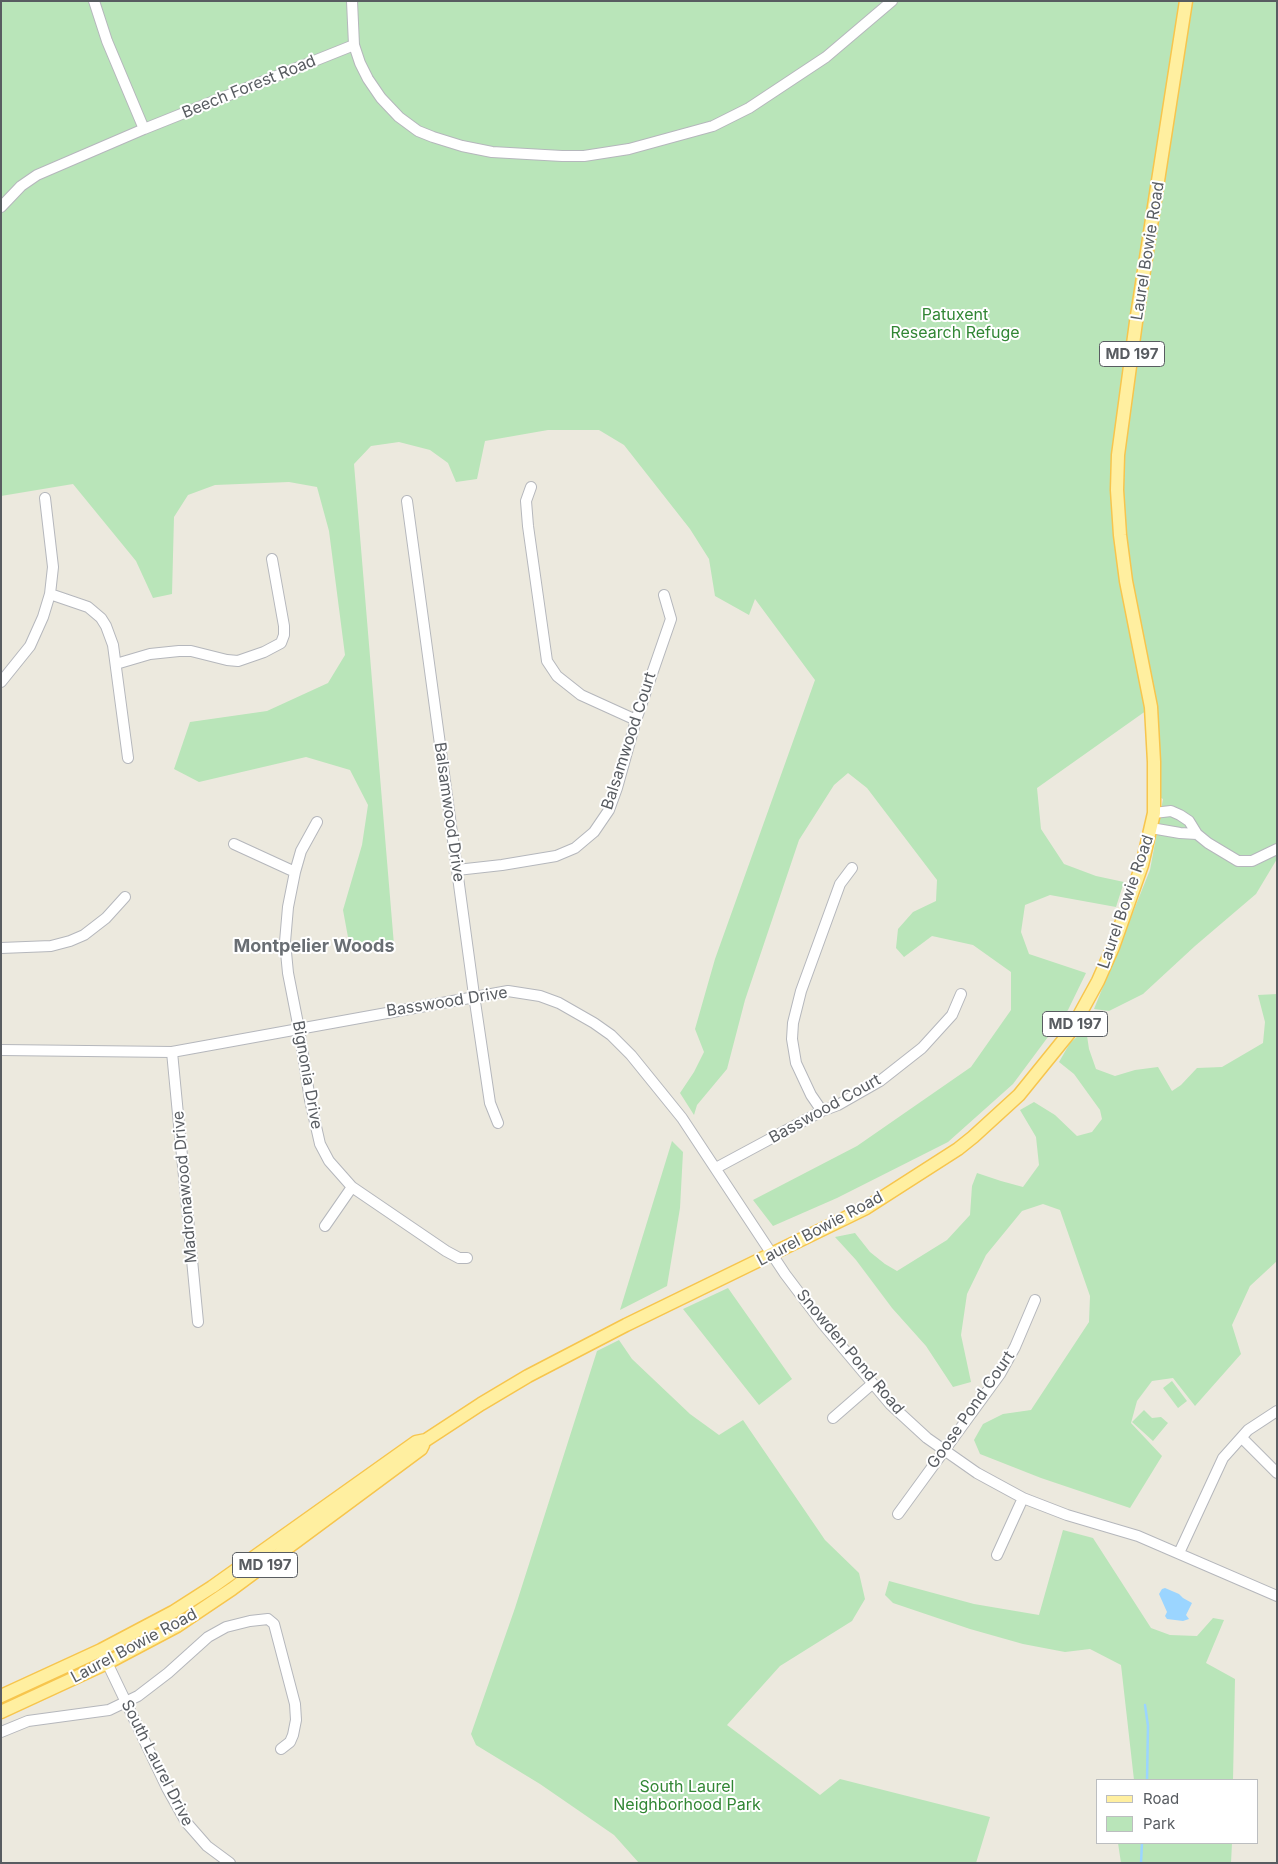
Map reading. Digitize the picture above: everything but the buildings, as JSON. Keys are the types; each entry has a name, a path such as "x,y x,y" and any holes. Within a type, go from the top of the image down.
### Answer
{"main road":[{"name":"Laurel Bowie Road","path":"1,1696 101,1650 189,1602 416,1442 426,1440 482,1404 544,1368 626,1325 866,1208 958,1149 1019,1095 1070,1032 1098,981 1113,947 1142,865 1154,812 1151,708 1126,581 1120,535 1117,490 1118,455 1136,322 1186,1"},
{"name":"Laurel Bowie Road","path":"1,1712 107,1663 177,1626 232,1589 421,1449 426,1440"}],"street":[{"path":"94,1 107,41 144,129"},
{"path":"352,1 354,45 368,79 381,98 399,116 418,131 462,146 492,152 534,156 584,156 655,143 713,126 749,108 826,56 892,1"},
{"name":"Beech Forest Road","path":"1,207 28,180 144,129 354,45"},
{"path":"531,488 526,501 547,661 557,676 581,694 636,720"},
{"path":"1,682 30,646 43,617 50,594 52,567 45,498"},
{"name":"Balsamwood Drive","path":"407,501 474,996 490,1103 498,1123"},
{"path":"116,664 150,654 179,650 238,661 275,646 282,639 284,626 272,559"},
{"path":"50,594 82,604 96,612 110,636 116,664 128,758"},
{"name":"Balsamwood Court","path":"457,870 556,856 575,848 586,840 600,824 609,810 617,788 636,720 671,619 664,595"},
{"path":"1154,812 1171,811 1180,814 1190,821 1197,834 1208,843 1238,861 1252,861 1277,849"},
{"name":"Bignonia Drive","path":"318,822 301,851 294,872 285,942 288,973 315,1128 320,1144 329,1161 352,1187 446,1251 459,1258 467,1258"},
{"path":"1151,828 1197,834"},
{"path":"234,844 294,872"},
{"path":"822,1111 796,1063 792,1039 793,1023 801,991 840,884 852,868"},
{"path":"1,948 51,946 84,935 106,918 125,897"},
{"name":"Basswood Drive","path":"1,1050 172,1052 474,996 508,991 522,992 573,1009 611,1035 631,1055 682,1118 773,1255"},
{"name":"Basswood Court","path":"716,1168 822,1111 838,1105 880,1081 922,1048 952,1015 962,994"},
{"name":"Madronawood Drive","path":"172,1052 198,1322"},
{"path":"325,1226 352,1187"},
{"name":"Snowden Pond Road","path":"773,1255 822,1323 872,1384 907,1420 944,1450 983,1477 1024,1498 1067,1515 1138,1536 1277,1596"},
{"name":"Goose Pond Court","path":"898,1514 1004,1367 1015,1347 1035,1300"},
{"path":"833,1418 872,1384"},
{"path":"1179,1553 1224,1458 1258,1422 1277,1411"},
{"path":"1242,1438 1277,1473"},
{"path":"997,1555 1024,1498"},
{"path":"1,1732 28,1721 109,1710 138,1696 168,1673 208,1637 226,1627 268,1619 274,1624 295,1704 296,1720 290,1742 281,1750"},
{"name":"South Laurel Drive","path":"101,1650 167,1788 186,1822 206,1846 230,1863"}],"green space":[{"name":"Patuxent Research Refuge","path":"1,1 1277,1 1277,859 1256,894 1143,994 1109,1011 1094,1009 1150,870 1163,799 1159,797 1150,708 1037,788 1041,829 1064,864 1096,876 1124,882 1116,907 1050,895 1025,905 1021,932 1029,954 1086,973 1068,1010 1013,1084 948,1142 837,1198 773,1226 753,1200 857,1146 971,1067 1011,1010 1011,972 973,945 932,936 904,957 896,948 898,929 913,912 936,901 937,880 867,788 848,773 834,785 799,840 745,1000 727,1069 697,1105 694,1115 680,1093 704,1052 695,1029 715,959 815,680 755,599 749,615 715,596 709,559 690,529 624,445 599,430 548,430 485,441 477,479 456,482 448,463 430,450 399,442 371,446 354,464 394,945 350,948 343,910 362,845 368,805 350,770 306,757 199,782 174,769 190,722 267,711 328,683 345,655 329,531 317,487 289,482 215,485 188,495 174,517 172,594 153,598 136,561 73,484 1,496"},
{"path":"1277,994 1277,1261 1250,1286 1232,1325 1241,1354 1195,1406 1173,1378 1152,1381 1137,1401 1131,1423 1162,1456 1130,1508 1041,1478 980,1454 974,1440 983,1424 1003,1414 1031,1410 1089,1322 1090,1296 1060,1210 1043,1204 1022,1211 986,1255 967,1294 961,1335 971,1382 953,1387 926,1346 892,1308 856,1260 835,1237 855,1233 870,1252 897,1271 947,1240 970,1215 972,1186 977,1173 1023,1187 1039,1165 1036,1137 1020,1110 1034,1102 1055,1115 1077,1136 1092,1132 1102,1119 1100,1110 1074,1074 1059,1062 1070,1043 1086,1029 1089,1049 1096,1069 1115,1076 1135,1070 1158,1067 1172,1091 1181,1085 1197,1068 1222,1067 1263,1043 1265,1022 1258,995"},
{"path":"672,1141 683,1152 680,1208 667,1286 620,1310"},
{"path":"728,1288 792,1379 759,1405 683,1309"},
{"name":"South Laurel Neighborhood Park","path":"619,1340 632,1359 690,1414 719,1435 743,1420 825,1540 859,1573 865,1599 852,1621 780,1666 727,1725 820,1795 840,1779 990,1817 976,1863 639,1863 614,1835 540,1784 476,1745 471,1734 515,1608 597,1351"},
{"path":"1172,1381 1187,1401 1178,1408 1163,1388"},
{"path":"1144,1410 1152,1418 1161,1417 1168,1423 1153,1441 1132,1422"},
{"path":"1063,1530 1093,1538 1151,1628 1170,1635 1197,1636 1213,1618 1224,1620 1206,1663 1235,1679 1233,1779 1134,1779 1121,1665 1090,1649 1065,1652 1023,1644 970,1629 893,1603 885,1595 889,1581 974,1604 1039,1615"},
{"path":"1118,1844 1232,1844 1231,1863 1121,1863"}],"water":[{"path":"1165,1588 1179,1594 1192,1603 1186,1615 1189,1619 1183,1621 1167,1619 1165,1616 1167,1612 1159,1594"}],"waterway":[{"path":"1145,1705 1148,1726 1147,1779"},
{"path":"1141,1863 1142,1844"}],"district":[{"name":"Montpelier Woods","path":"314,947"}]}
